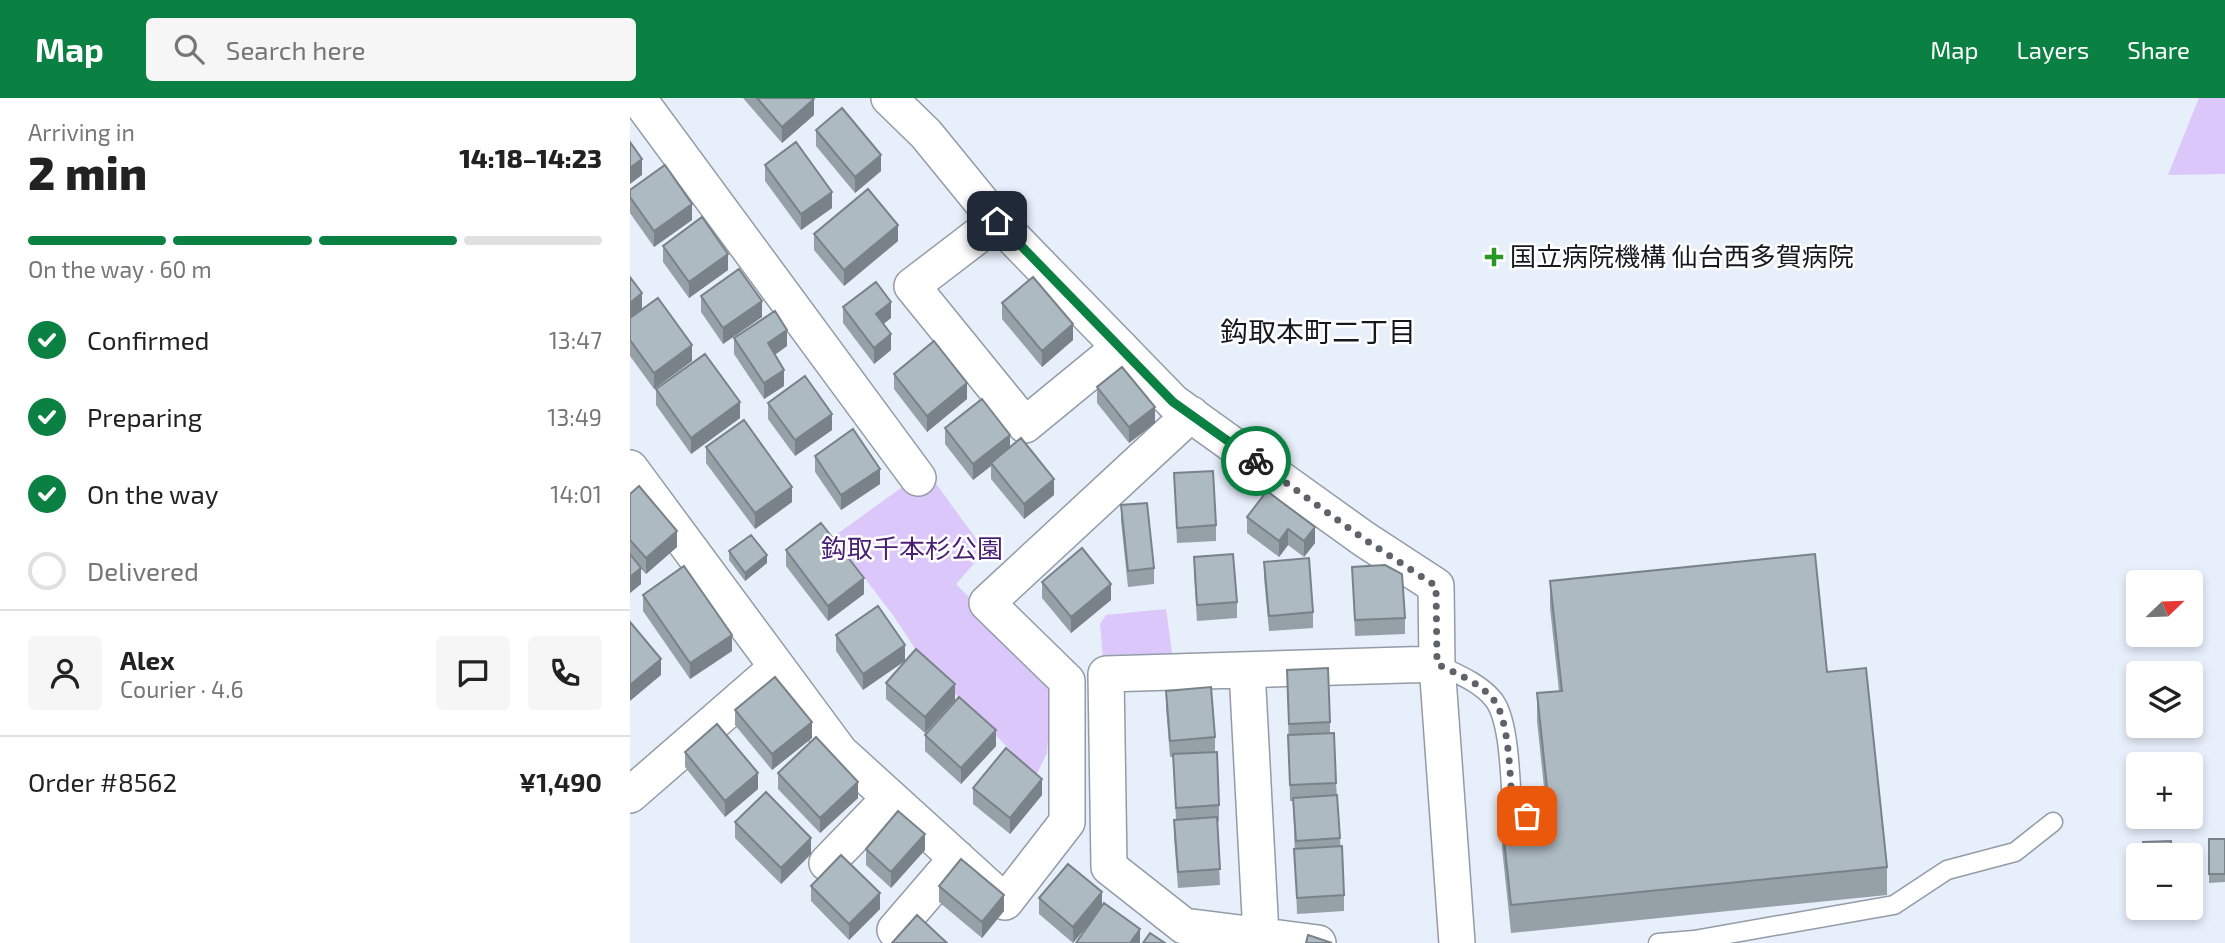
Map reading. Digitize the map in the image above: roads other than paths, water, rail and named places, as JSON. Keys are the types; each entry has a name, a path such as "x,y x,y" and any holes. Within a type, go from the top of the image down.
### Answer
{"street":[{"path":"638,98 918,478"},
{"path":"888,98 926,134 997,221 1173,402 1364,539 1436,586 1437,664 1457,943"},
{"path":"997,221 912,286 1025,425 1120,346"},
{"path":"630,468 840,752 1005,902 1067,822 1067,681 987,603 1191,414"},
{"path":"1318,943 1184,926 1109,867 1106,674 1437,664"},
{"path":"630,795 776,668"},
{"path":"1247,670 1261,936"},
{"path":"827,863 890,798"},
{"path":"895,930 957,858"}],"lane":[{"path":"1437,664 1468,679 1492,698 1503,716 1513,817 1541,814"},
{"path":"1658,943 1694,940 1894,905 1947,870 2015,852 2053,822"}],"place":[{"name":"国立病院機構 仙台西多賀病院","path":"1494,257"}],"district":[{"name":"鈎取本町二丁目","path":"1318,332"}],"park label":[{"name":"鈎取千本杉公園","path":"912,549"}]}
